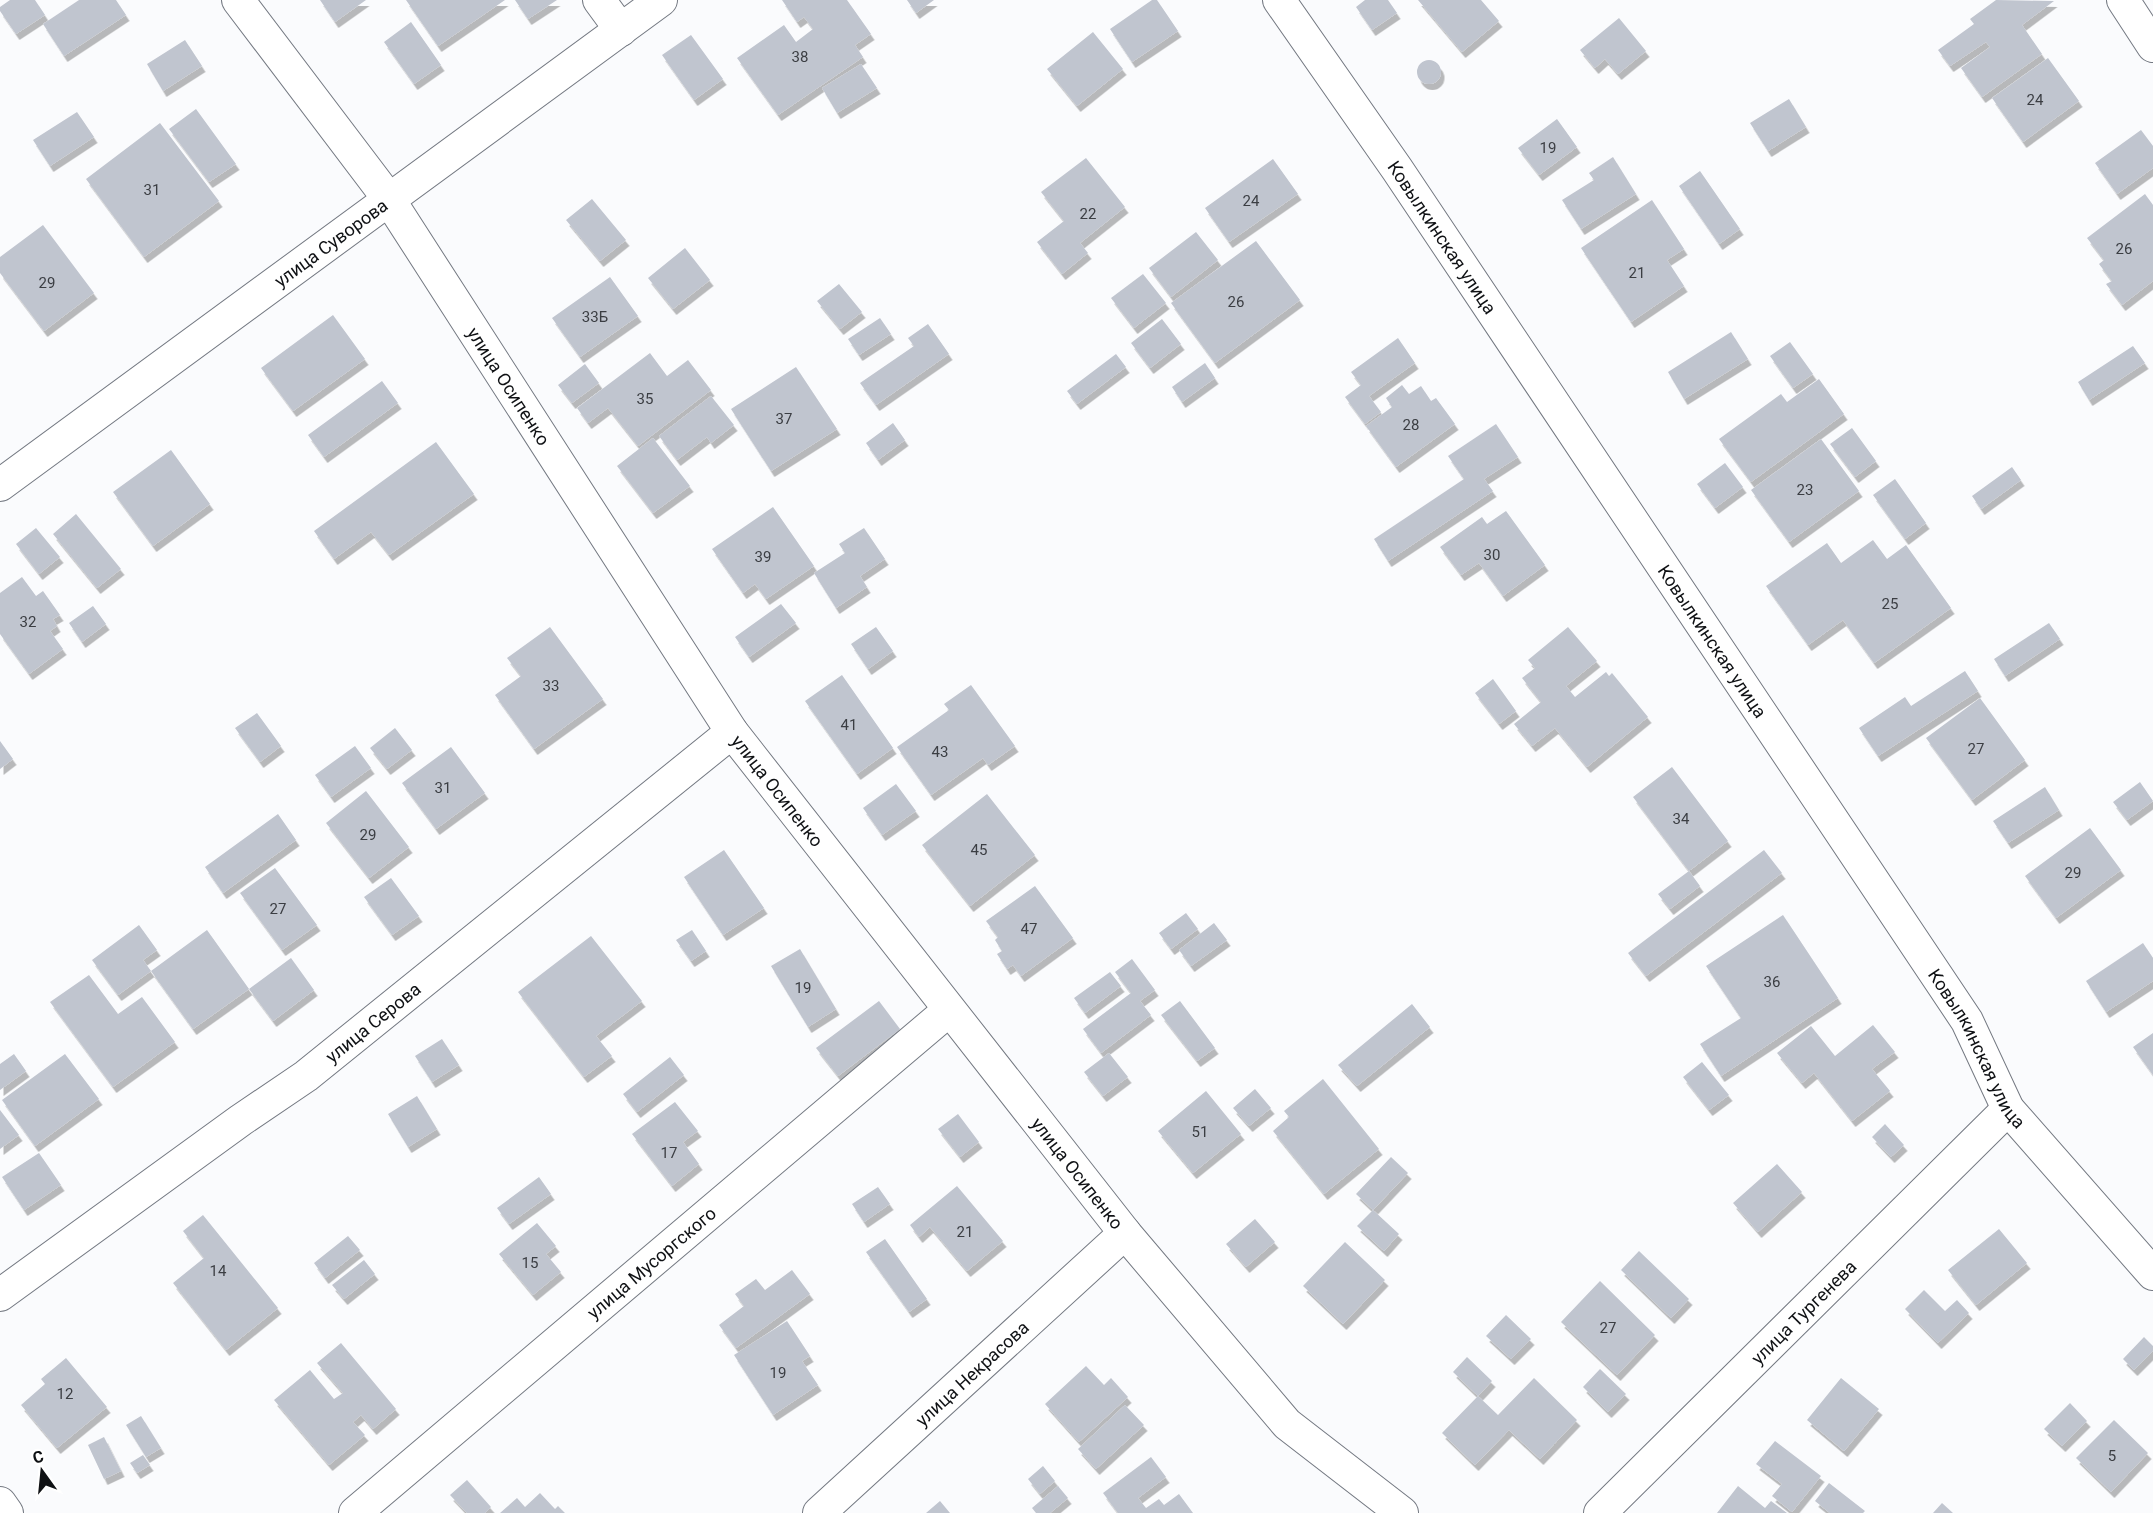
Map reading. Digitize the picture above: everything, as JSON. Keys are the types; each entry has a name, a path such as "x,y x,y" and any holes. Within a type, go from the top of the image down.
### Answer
{"street":[{"name":"улица Осипенко","path":"238,0 388,198 732,732 948,1011 1125,1233 1287,1424 1402,1513"},
{"path":"599,0 621,30"},
{"name":"улица Суворова","path":"0,485 388,198 661,0"},
{"name":"Ковылкинская улица","path":"1279,0 1397,169 1961,1012 2008,1109 2153,1274"},
{"path":"2123,0 2153,46"},
{"name":"улица Серова","path":"0,1295 241,1119 306,1076 732,732"},
{"name":"улица Мусоргского","path":"355,1513 948,1011"},
{"name":"улица Тургенева","path":"1600,1513 2008,1109"},
{"name":"улица Некрасова","path":"819,1513 1125,1233"},
{"path":"0,1503 7,1513"}],"building":[{"path":"10,0 35,0 45,15 16,34 0,11 0,7"},
{"path":"79,0 116,0 126,15 64,56 43,24"},
{"path":"320,0 366,0 335,22"},
{"path":"406,0 505,0 438,46"},
{"path":"515,0 557,0 528,19"},
{"path":"782,0 847,0 871,34 855,45 863,57 778,115 737,58 784,25 796,42 813,29 804,17 797,22"},
{"path":"907,0 934,0 916,13"},
{"path":"1152,0 1157,0 1178,31 1132,62 1110,29"},
{"path":"1365,0 1388,0 1397,13 1372,30 1356,7"},
{"path":"1418,0 1481,0 1499,21 1462,52"},
{"path":"1996,0 2054,1 2022,25 2042,54 1982,97 1961,68 1990,47 1986,42 1950,66 1938,50 1974,24 1970,19"},
{"path":"1619,18 1646,51 1618,74 1605,59 1595,68 1580,50"},
{"path":"411,22 441,65 414,84 384,42"},
{"path":"1093,32 1123,69 1077,106 1047,69"},
{"path":"691,35 723,79 694,100 662,55"},
{"path":"185,40 202,66 163,91 147,64"},
{"path":"2048,58 2079,101 2023,142 1992,98"},
{"path":"1429,60 1438,63 1441,72 1438,81 1429,84 1420,81 1417,72 1420,63"},
{"path":"861,64 877,88 837,113 822,88"},
{"path":"1789,99 1806,127 1768,151 1750,123"},
{"path":"196,109 236,164 209,182 169,129"},
{"path":"77,112 94,137 50,166 33,140"},
{"path":"1557,119 1577,147 1539,175 1518,148"},
{"path":"160,123 219,201 144,257 86,179"},
{"path":"2141,130 2153,146 2153,168 2117,194 2095,163"},
{"path":"1613,157 1636,194 1581,229 1562,200 1594,180 1589,173"},
{"path":"1086,158 1125,207 1080,243 1088,253 1062,274 1037,242 1064,221 1041,192"},
{"path":"1273,159 1298,194 1229,242 1205,208"},
{"path":"1700,171 1740,229 1719,244 1679,186"},
{"path":"2145,194 2153,205 2153,281 2122,305 2106,284 2112,281 2099,264 2104,260 2087,238"},
{"path":"592,199 626,240 600,261 566,220"},
{"path":"1652,200 1684,249 1667,260 1684,286 1631,322 1581,248"},
{"path":"43,225 94,293 44,331 0,273 0,257"},
{"path":"1196,232 1218,260 1171,297 1149,268"},
{"path":"1256,241 1300,300 1215,363 1171,303"},
{"path":"685,248 710,280 673,309 648,278"},
{"path":"1143,274 1166,303 1134,328 1111,298"},
{"path":"610,277 638,316 580,357 552,318"},
{"path":"839,284 862,312 840,329 817,301"},
{"path":"333,315 365,359 293,411 261,368"},
{"path":"880,318 891,334 859,355 848,339"},
{"path":"1162,319 1181,344 1150,368 1131,343"},
{"path":"928,324 949,354 876,405 860,383 914,346 908,338"},
{"path":"1731,332 1748,359 1684,399 1668,372"},
{"path":"1398,338 1415,363 1369,396 1381,412 1365,424 1345,397 1361,385 1351,372"},
{"path":"1790,342 1813,374 1793,388 1770,356"},
{"path":"2133,346 2145,363 2089,400 2078,382"},
{"path":"650,353 667,376 688,360 711,390 638,446 608,408 588,423 577,408"},
{"path":"1116,354 1126,367 1077,404 1067,391"},
{"path":"1205,363 1215,378 1182,402 1172,387"},
{"path":"585,364 599,383 572,403 558,385"},
{"path":"796,367 837,429 771,471 731,409"},
{"path":"1819,379 1844,414 1751,482 1719,439 1781,394 1787,402"},
{"path":"382,381 398,403 324,457 308,435"},
{"path":"1402,385 1409,394 1421,386 1431,401 1436,398 1455,424 1396,467 1366,426 1392,407 1386,398"},
{"path":"711,396 734,425 711,443 707,437 677,460 659,436"},
{"path":"893,423 905,440 878,460 866,443"},
{"path":"1496,424 1518,457 1484,479 1493,491 1388,561 1374,539 1464,479 1448,456"},
{"path":"1852,428 1876,461 1855,477 1830,444"},
{"path":"653,438 690,486 653,513 617,466"},
{"path":"1821,439 1859,491 1789,542 1751,490"},
{"path":"436,442 474,494 389,555 371,532 334,559 314,531"},
{"path":"171,450 210,504 153,546 113,492"},
{"path":"1725,463 1743,487 1715,508 1697,484"},
{"path":"2012,467 2021,480 1981,509 1972,496"},
{"path":"1895,479 1926,523 1905,539 1873,495"},
{"path":"773,507 814,566 766,599 755,584 743,593 712,549"},
{"path":"1506,511 1545,565 1503,596 1479,563 1461,575 1440,547 1482,517 1487,524"},
{"path":"76,514 121,569 97,588 53,534"},
{"path":"36,528 60,557 39,574 16,544"},
{"path":"864,528 885,559 860,576 867,587 836,608 814,573 845,553 839,544"},
{"path":"1873,540 1887,559 1906,545 1951,608 1874,663 1843,620 1808,645 1766,586 1827,543 1841,563"},
{"path":"22,577 36,596 43,591 60,615 53,619 57,626 50,631 63,649 29,674 0,634 0,593"},
{"path":"781,604 796,623 749,657 735,637"},
{"path":"93,606 106,624 82,642 69,623"},
{"path":"2049,623 2060,639 2005,676 1994,659"},
{"path":"550,627 603,699 534,749 495,695 521,676 507,658"},
{"path":"876,627 893,651 868,669 851,644"},
{"path":"1568,627 1597,661 1566,686 1575,697 1606,672 1609,676 1612,673 1648,717 1587,767 1555,728 1532,746 1514,724 1541,702 1522,678 1535,668 1528,660"},
{"path":"1965,671 1978,691 1878,756 1859,728 1905,697 1911,706"},
{"path":"842,675 893,748 857,774 805,701"},
{"path":"1493,679 1516,711 1499,724 1475,693"},
{"path":"971,685 1015,746 988,765 983,758 931,795 897,747 949,710 944,704"},
{"path":"1980,698 2025,760 1972,800 1926,738"},
{"path":"257,713 281,746 260,762 235,728"},
{"path":"395,728 412,750 387,769 370,748"},
{"path":"0,741 13,759 0,769"},
{"path":"355,746 371,768 331,797 315,775"},
{"path":"451,747 485,793 436,829 402,783"},
{"path":"1672,767 1728,841 1689,871 1633,797"},
{"path":"2140,782 2153,801 2127,820 2113,802"},
{"path":"896,784 916,811 882,835 863,808"},
{"path":"2045,787 2059,810 2008,843 1993,821"},
{"path":"366,791 409,847 369,878 326,823"},
{"path":"987,794 1035,855 970,906 922,845"},
{"path":"278,814 296,840 223,893 205,867"},
{"path":"2090,828 2121,870 2056,918 2025,876"},
{"path":"724,850 764,908 723,935 684,877"},
{"path":"1764,850 1782,873 1646,976 1628,953"},
{"path":"275,868 317,925 282,950 240,893"},
{"path":"1689,871 1700,886 1670,909 1658,894"},
{"path":"391,878 419,916 392,935 364,897"},
{"path":"1035,886 1073,938 1021,976 1013,965 1007,969 997,954 1002,951 995,940 998,937 986,921"},
{"path":"1186,913 1198,929 1171,949 1159,933"},
{"path":"1783,915 1838,998 1721,1076 1700,1044 1741,1018 1706,966"},
{"path":"1214,923 1227,940 1191,966 1179,950"},
{"path":"139,925 157,950 143,960 151,971 118,995 92,960"},
{"path":"207,930 249,989 193,1029 151,971"},
{"path":"692,930 706,951 691,961 676,940"},
{"path":"591,936 642,1001 596,1036 612,1056 584,1077 518,992"},
{"path":"2143,943 2153,958 2153,981 2106,1012 2086,981"},
{"path":"800,949 836,1009 808,1027 771,966"},
{"path":"291,958 314,990 273,1021 249,989"},
{"path":"1132,959 1155,990 1140,1001 1151,1015 1101,1053 1083,1029 1131,993 1115,972"},
{"path":"1110,972 1121,986 1085,1013 1074,998"},
{"path":"89,975 118,1014 142,997 175,1042 113,1087 50,1002"},
{"path":"879,1001 900,1029 838,1076 816,1048"},
{"path":"1180,1001 1215,1048 1197,1061 1161,1015"},
{"path":"1412,1004 1430,1027 1357,1086 1338,1065"},
{"path":"1873,1025 1895,1052 1872,1069 1890,1091 1852,1121 1814,1073 1802,1083 1777,1053 1811,1026 1835,1056"},
{"path":"2153,1033 2153,1075 2133,1047"},
{"path":"442,1039 459,1065 432,1082 415,1056"},
{"path":"1109,1053 1128,1077 1103,1096 1084,1072"},
{"path":"14,1054 26,1071 0,1090 0,1064"},
{"path":"65,1054 99,1099 35,1146 2,1100"},
{"path":"670,1057 684,1075 637,1112 623,1094"},
{"path":"1702,1062 1729,1095 1709,1110 1683,1077"},
{"path":"1323,1079 1379,1149 1324,1194 1273,1131 1289,1117 1284,1111"},
{"path":"1255,1089 1271,1108 1249,1126 1233,1108"},
{"path":"1206,1091 1241,1134 1193,1173 1158,1131"},
{"path":"417,1096 437,1129 408,1147 388,1114"},
{"path":"675,1102 698,1131 683,1142 699,1164 672,1186 632,1134"},
{"path":"0,1110 19,1135 0,1149"},
{"path":"958,1114 979,1142 960,1157 938,1129"},
{"path":"1885,1124 1904,1145 1891,1157 1872,1137"},
{"path":"39,1153 61,1185 24,1210 2,1177"},
{"path":"1391,1157 1408,1173 1373,1210 1356,1194"},
{"path":"1777,1164 1802,1192 1758,1232 1733,1203"},
{"path":"539,1177 551,1194 509,1224 497,1208"},
{"path":"957,1186 1003,1241 967,1271 930,1227 919,1237 910,1225"},
{"path":"878,1187 890,1204 864,1222 852,1204"},
{"path":"1373,1210 1399,1234 1384,1251 1357,1226"},
{"path":"203,1215 278,1308 226,1350 173,1283 204,1258 183,1231"},
{"path":"1255,1219 1275,1242 1246,1267 1226,1244"},
{"path":"537,1223 556,1246 546,1254 561,1272 533,1295 499,1254"},
{"path":"1999,1229 2027,1263 1976,1305 1948,1270"},
{"path":"348,1236 360,1250 325,1278 314,1263"},
{"path":"885,1239 927,1299 909,1312 866,1252"},
{"path":"1345,1242 1385,1280 1343,1324 1303,1286"},
{"path":"1639,1251 1689,1299 1671,1318 1621,1270"},
{"path":"364,1260 375,1274 344,1299 332,1285"},
{"path":"792,1270 810,1294 736,1348 719,1325 744,1306 735,1294 756,1279 765,1290"},
{"path":"1600,1281 1655,1335 1617,1375 1561,1322"},
{"path":"1924,1290 1945,1311 1957,1300 1969,1313 1938,1343 1905,1309"},
{"path":"1506,1315 1531,1339 1511,1359 1486,1336"},
{"path":"787,1321 810,1356 802,1361 818,1385 773,1415 734,1355"},
{"path":"2144,1337 2153,1346 2153,1351 2134,1370 2123,1359"},
{"path":"341,1343 396,1409 373,1429 361,1415 353,1422 365,1435 329,1465 274,1400 310,1370 334,1399 343,1393 317,1363"},
{"path":"1467,1357 1492,1381 1478,1396 1453,1372"},
{"path":"66,1358 107,1407 57,1448 21,1405 45,1384 41,1379"},
{"path":"1086,1366 1104,1385 1111,1378 1128,1397 1079,1442 1045,1404"},
{"path":"1600,1369 1626,1394 1608,1412 1583,1387"},
{"path":"1534,1378 1577,1420 1540,1459 1509,1430 1475,1465 1442,1433 1478,1396 1498,1415"},
{"path":"1841,1378 1879,1409 1844,1451 1807,1420"},
{"path":"2070,1403 2087,1421 2062,1446 2044,1429"},
{"path":"1125,1405 1144,1425 1096,1469 1078,1449"},
{"path":"141,1416 161,1448 146,1457 126,1425"},
{"path":"2114,1420 2148,1453 2111,1492 2076,1458"},
{"path":"104,1437 121,1471 104,1479 88,1445"},
{"path":"1775,1441 1821,1476 1792,1512 1772,1496 1782,1484 1756,1464"},
{"path":"143,1455 150,1465 137,1473 130,1463"},
{"path":"1151,1457 1166,1477 1138,1498 1146,1508 1159,1499 1164,1505 1179,1494 1193,1513 1118,1513 1103,1493"},
{"path":"1043,1466 1055,1481 1040,1494 1028,1479"},
{"path":"467,1480 491,1507 485,1513 467,1513 450,1495"},
{"path":"1829,1483 1865,1511 1863,1513 1830,1513 1815,1501"},
{"path":"1058,1486 1068,1498 1050,1513 1036,1513 1032,1508"},
{"path":"1738,1486 1765,1508 1771,1501 1787,1513 1717,1513"},
{"path":"540,1493 555,1509 558,1506 565,1513 500,1513 517,1498 525,1507"},
{"path":"940,1501 950,1513 926,1513"},
{"path":"1942,1503 1953,1513 1933,1513"}]}
